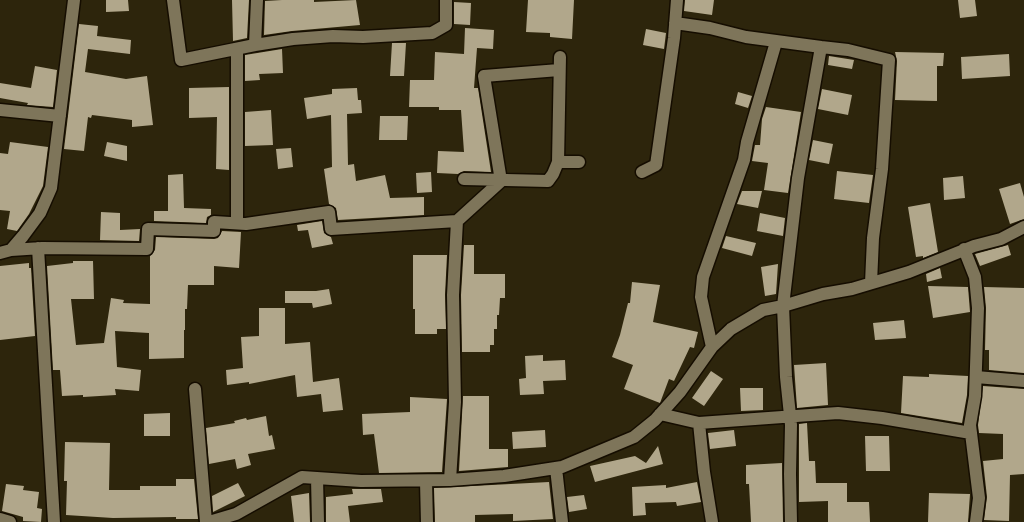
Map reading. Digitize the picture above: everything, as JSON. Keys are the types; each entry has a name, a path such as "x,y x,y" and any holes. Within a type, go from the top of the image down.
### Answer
{"street":[{"path":"6,252 40,213 51,188 74,0"},
{"path":"173,0 181,60 293,39 432,33 446,25 446,0"},
{"path":"255,46 256,0"},
{"path":"642,172 656,164 677,0"},
{"path":"675,23 710,28 746,38 848,50 889,60 882,169 873,238 871,283"},
{"path":"712,347 700,297 703,277 744,160 747,142 776,42"},
{"path":"791,522 790,417 782,306 798,178 821,47"},
{"path":"237,50 237,223"},
{"path":"464,179 501,181 548,181 558,162 559,64 484,76 501,181"},
{"path":"0,110 60,116"},
{"path":"558,162 578,162"},
{"path":"6,252 38,248 147,249 148,229 214,231 214,222 246,224 329,212 331,229 457,221 501,181"},
{"path":"450,480 455,402 453,295 457,221"},
{"path":"195,389 208,522 236,514 302,477 361,481 426,481 504,476 556,468 634,437 660,414 680,392 712,347 731,328 764,310 823,294 852,289 909,272 964,249 1001,239 1024,227"},
{"path":"38,248 54,522"},
{"path":"964,249 975,277 978,308 975,396 970,425 979,498 976,522"},
{"path":"976,377 1024,381"},
{"path":"660,414 699,422 838,413 971,432"},
{"path":"699,422 712,522"},
{"path":"556,468 562,522"},
{"path":"317,478 318,522"},
{"path":"426,481 427,522"},
{"path":"0,519 10,522"}],"building":[{"path":"106,0 128,0 129,11 106,12"},
{"path":"232,0 249,0 247,38 233,41"},
{"path":"314,0 314,2 356,0 360,25 264,35 265,1"},
{"path":"528,0 574,0 572,39 550,37 550,33 526,32"},
{"path":"685,0 714,0 712,15 684,11"},
{"path":"958,0 975,0 977,16 960,18"},
{"path":"454,2 471,3 470,25 454,24"},
{"path":"79,24 98,26 97,36 131,40 130,54 88,49 85,72 126,79 147,76 153,125 132,127 132,120 92,115 91,118 88,117 84,151 64,149"},
{"path":"465,28 494,30 493,49 477,48 474,88 478,88 491,172 437,173 438,151 464,152 461,110 439,110 439,107 409,107 410,80 434,80 435,52 464,54"},
{"path":"646,29 666,33 664,49 643,45"},
{"path":"392,43 406,43 404,76 390,76"},
{"path":"282,49 283,73 259,74 260,80 245,81 245,55"},
{"path":"895,52 944,53 943,66 937,66 937,101 895,100 897,61"},
{"path":"1009,54 1010,76 962,79 961,57"},
{"path":"829,56 854,60 852,69 828,65"},
{"path":"35,66 57,70 53,107 27,105 28,103 0,98 0,83 31,88"},
{"path":"229,87 229,170 216,169 217,117 189,118 189,88"},
{"path":"357,88 358,100 361,100 362,113 347,114 348,165 354,164 356,181 385,175 390,198 424,197 424,215 338,220 336,208 329,204 324,169 332,167 331,115 307,119 304,98 332,94 332,89"},
{"path":"822,89 852,95 848,115 818,109"},
{"path":"738,92 752,96 748,108 735,104"},
{"path":"766,107 801,112 788,193 764,190 768,163 752,161 755,145 760,145 762,119"},
{"path":"271,110 273,145 245,146 245,112"},
{"path":"380,116 408,116 407,140 379,140"},
{"path":"813,140 833,144 829,164 809,160"},
{"path":"10,142 48,147 43,186 29,214 17,231 7,229 10,211 0,210 0,153 8,154"},
{"path":"107,142 127,146 127,161 104,156"},
{"path":"291,148 293,167 278,169 276,149"},
{"path":"837,171 873,175 869,203 834,199"},
{"path":"431,172 432,192 417,193 416,173"},
{"path":"183,174 184,208 211,209 211,215 207,217 206,223 154,221 154,211 168,211 168,175"},
{"path":"963,176 965,198 944,200 943,178"},
{"path":"1020,183 1024,197 1024,219 1010,224 999,189"},
{"path":"742,191 762,191 758,208 737,204"},
{"path":"930,203 938,252 923,258 923,256 916,257 908,207"},
{"path":"101,212 120,213 120,230 140,229 139,241 100,240"},
{"path":"760,213 785,218 783,236 757,231"},
{"path":"322,221 324,233 331,237 333,244 312,248 308,230 298,231 297,225"},
{"path":"222,231 241,232 239,268 214,266 214,285 188,285 187,309 185,309 184,358 149,359 149,333 115,331 117,367 141,370 139,391 115,389 116,395 62,396 60,370 53,370 47,266 73,263 73,261 93,261 94,299 71,299 76,345 104,343 111,298 124,300 123,303 150,304 150,256 155,250 156,237 214,239 218,238"},
{"path":"726,236 756,243 752,256 722,248"},
{"path":"464,245 474,245 474,274 505,274 505,298 500,298 497,329 494,329 494,345 490,345 490,352 462,352 461,295"},
{"path":"1008,245 1011,255 980,266 975,254"},
{"path":"413,255 447,255 446,329 437,329 437,334 415,334"},
{"path":"29,263 29,268 31,268 35,336 0,340 0,266"},
{"path":"778,264 776,294 765,296 761,267"},
{"path":"940,268 942,278 927,282 926,274"},
{"path":"632,282 660,285 653,322 698,332 694,348 690,347 674,381 669,379 660,403 624,389 633,365 612,357 628,303 630,303"},
{"path":"928,286 968,287 970,312 933,318"},
{"path":"984,287 1024,288 1024,373 989,370 989,350 985,350 986,308"},
{"path":"329,289 332,304 313,308 312,303 285,303 285,291"},
{"path":"259,308 285,308 285,344 310,342 313,382 339,378 343,410 323,412 321,394 297,397 295,375 249,384 249,382 227,385 226,370 243,368 241,337 259,336"},
{"path":"904,320 906,338 875,340 873,323"},
{"path":"543,355 543,361 565,360 566,380 543,381 544,394 520,395 519,379 526,378 525,356"},
{"path":"826,363 828,405 797,408 794,365"},
{"path":"711,371 723,379 704,406 692,398"},
{"path":"929,374 968,376 962,423 901,413 903,376 929,377"},
{"path":"983,386 1024,389 1024,474 1010,475 1009,521 984,520 987,497 983,461 1003,459 1003,434 979,433 978,425"},
{"path":"740,388 763,388 763,410 741,411"},
{"path":"463,396 489,396 489,449 508,449 508,467 459,471"},
{"path":"410,397 447,399 442,472 379,473 374,434 363,435 362,414 410,412"},
{"path":"170,413 170,436 144,436 144,414"},
{"path":"266,416 269,436 272,435 275,449 248,454 251,465 237,469 235,459 209,464 206,428 235,423 234,421 246,418 247,420"},
{"path":"807,423 809,461 815,461 816,483 847,483 847,502 869,502 870,522 828,522 828,501 799,502 799,424"},
{"path":"545,430 546,447 513,449 512,432"},
{"path":"734,430 736,446 710,449 708,433"},
{"path":"865,436 889,436 890,471 866,471"},
{"path":"65,442 110,443 109,490 140,490 140,486 176,486 176,479 194,479 198,519 176,519 176,517 113,518 66,515 67,481 64,481"},
{"path":"658,446 663,464 595,482 590,466 635,456 646,463"},
{"path":"782,463 783,522 751,522 749,484 746,484 746,465"},
{"path":"549,482 553,519 513,521 513,514 475,515 475,522 435,522 434,488"},
{"path":"697,482 701,502 677,506 676,502 645,503 646,515 633,516 632,487 666,485 666,488"},
{"path":"238,483 245,496 213,512 212,496"},
{"path":"6,484 24,486 23,490 39,492 37,508 42,509 41,522 23,521 23,517 2,511"},
{"path":"352,489 381,489 383,502 348,506 350,522 326,522 326,497 353,494"},
{"path":"309,493 310,522 294,522 291,496"},
{"path":"929,493 970,494 968,522 928,522"},
{"path":"584,495 587,509 569,512 567,497"}]}
